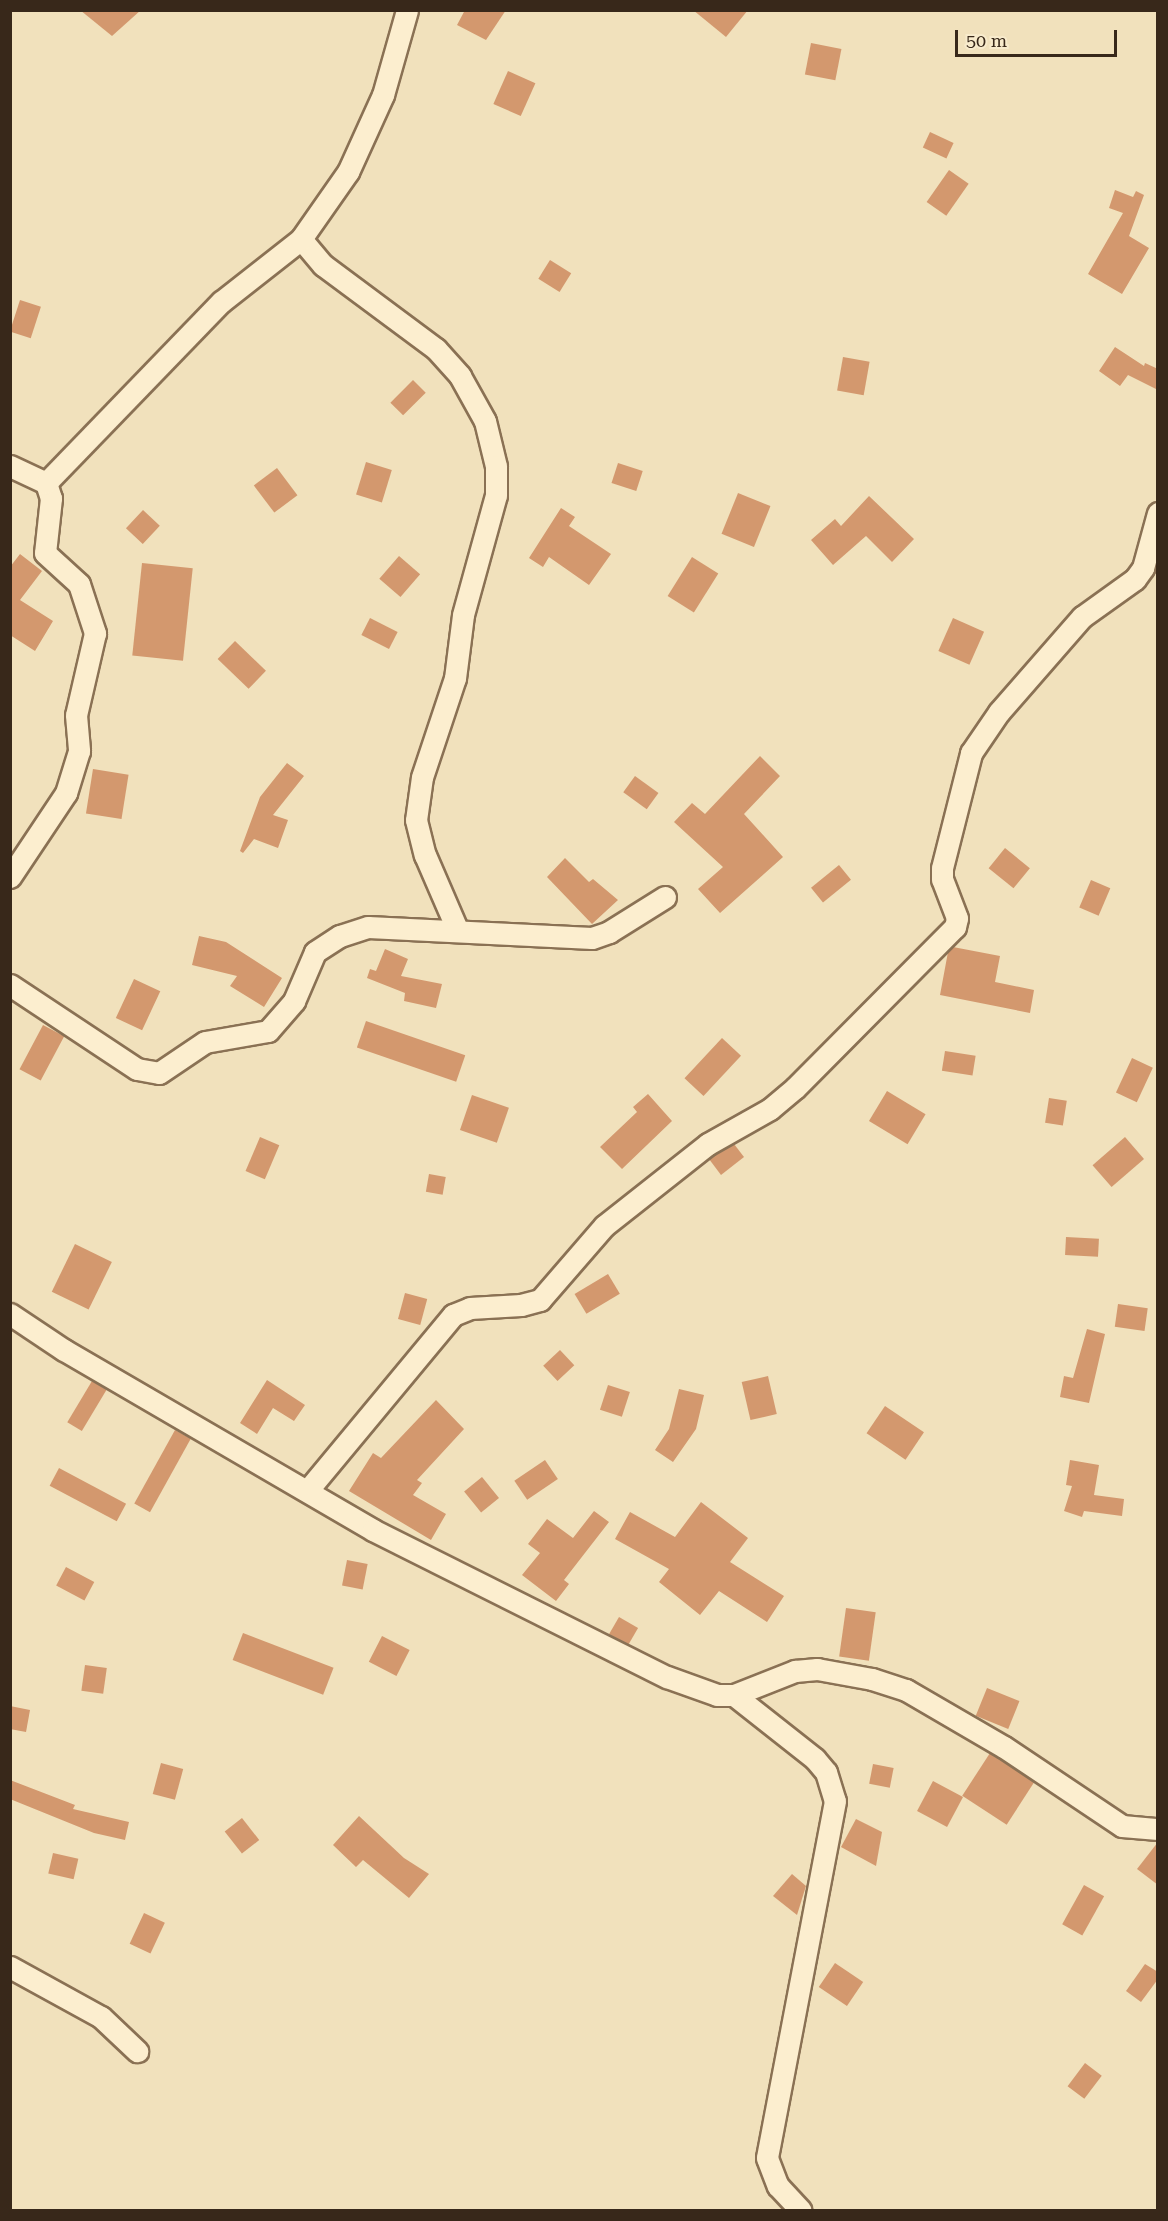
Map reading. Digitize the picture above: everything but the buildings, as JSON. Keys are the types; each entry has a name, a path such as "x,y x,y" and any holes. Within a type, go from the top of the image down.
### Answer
{"street":[{"path":"46,483 90,434 221,302 301,239 348,172 383,95 407,10"},
{"path":"301,239 323,265 436,349 460,376 485,421 496,466 496,495 463,615 455,678 422,777 416,820 426,855 458,929"},
{"path":"10,466 46,483 51,498 45,553 79,584 94,633 76,715 80,751 66,793 10,877"},
{"path":"308,1491 453,1315 470,1308 521,1305 540,1300 604,1226 708,1144 770,1109 795,1088 955,927 957,918 942,879 942,868 971,753 999,712 1082,617 1135,579 1143,568 1158,513"},
{"path":"10,985 137,1070 159,1072 205,1042 268,1031 294,1001 315,952 340,936 368,927 458,929 592,938 609,932 664,897"},
{"path":"10,1314 64,1350 308,1491 485,1589 667,1677 717,1695 734,1695 795,1671 817,1669 872,1678 906,1690 1004,1747 1122,1826 1158,1829"},
{"path":"734,1695 816,1759 826,1772 835,1801 767,2158 778,2186 800,2211"},
{"path":"10,1967 100,2017 137,2052"}]}
